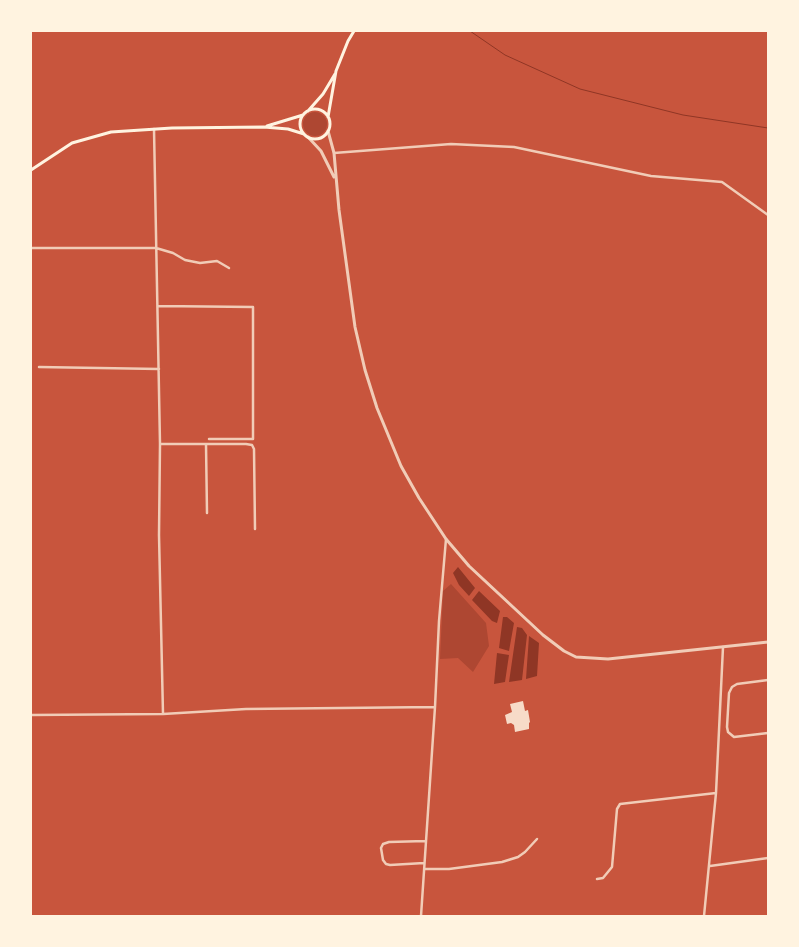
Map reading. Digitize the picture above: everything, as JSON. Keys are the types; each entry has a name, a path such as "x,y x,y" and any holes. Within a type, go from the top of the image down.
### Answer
{"main road":[{"path":"304,134 300,125 303,116 323,94 336,71 354,31"},
{"path":"31,170 72,143 111,132 154,129 264,127 288,129 313,139 322,137 330,126 328,118 336,71"},
{"path":"307,112 321,111 328,118"},
{"path":"264,127 303,116"}],"street":[{"path":"154,129 163,714"},
{"path":"328,131 334,153 335,180 356,327 365,370 377,408 401,466 419,498 446,539 469,566 543,635 571,655 583,658 608,659 768,642"},
{"path":"308,137 325,157 335,180"},
{"path":"325,157 330,158 334,153 451,144 514,147 651,176 722,182 768,215"},
{"path":"31,248 156,248 173,253 186,260 194,262 217,261 229,268"},
{"path":"158,306 253,307 253,439 209,439"},
{"path":"39,367 159,369"},
{"path":"160,444 246,444 254,447 255,529"},
{"path":"206,444 207,513"},
{"path":"420,916 446,539"},
{"path":"704,916 716,793 723,647"},
{"path":"768,680 737,684 732,687 729,693 726,727 728,732 734,736 768,733"},
{"path":"31,715 163,714 246,709 435,707"},
{"path":"719,712 728,712"},
{"path":"597,879 603,878 612,867 620,804 716,793"},
{"path":"424,869 449,869 510,860 525,852 537,839"},
{"path":"424,863 390,865 383,860 381,848 383,844 389,842 425,841"},
{"path":"710,866 768,858"}],"shaded area":[{"path":"315,112 320,113 326,119 326,129 320,135 315,136 310,135 304,129 303,124 304,119 310,113"},
{"path":"458,567 475,588 469,596 459,585 453,573"},
{"path":"451,584 486,623 489,646 473,672 458,658 440,659 443,591"},
{"path":"479,591 500,611 497,623 492,621 472,600"},
{"path":"503,617 507,617 514,623 509,651 499,648"},
{"path":"517,627 522,628 527,635 522,680 509,682"},
{"path":"529,636 539,643 537,676 526,679"},
{"path":"497,653 509,655 505,682 494,684"}],"building":[{"path":"523,701 525,711 528,710 529,729 515,732 514,725 511,723 507,724 505,715 512,712 510,704"}],"waterway":[{"path":"470,31 505,55 580,89 683,115 768,128"}]}
